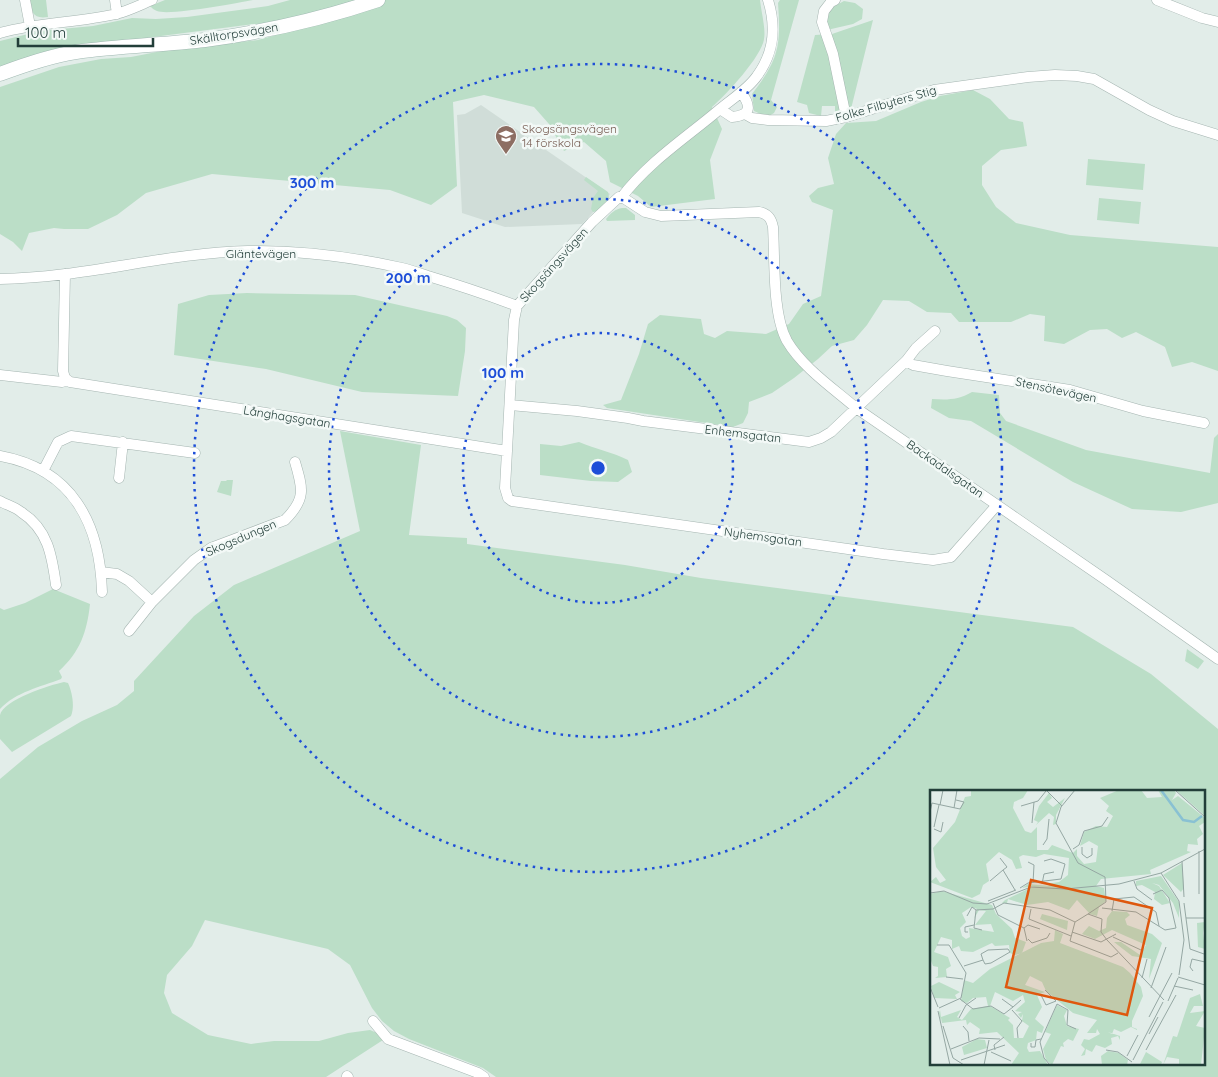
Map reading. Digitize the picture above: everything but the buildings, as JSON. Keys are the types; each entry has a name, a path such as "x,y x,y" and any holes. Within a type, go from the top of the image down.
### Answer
{"street":[{"path":"25,0 30,26"},
{"path":"115,0 117,14"},
{"path":"0,33 30,26 85,20 117,14 152,0"},
{"name":"Skälltorpsvägen","path":"0,74 36,61 76,52 206,40 303,22 378,0"},
{"name":"Skogsängsvägen","path":"508,498 505,488 514,320 518,306 592,222 616,198 621,198 655,161 741,92 756,77 771,49 773,17 768,0"},
{"path":"835,0 824,11 822,22 833,54 846,118"},
{"path":"1157,0 1202,18 1218,22"},
{"name":"Folke Filbyters Stig","path":"720,109 732,117 745,114 752,118 768,120 826,121 846,118 934,90 1029,72 1094,79 1159,114 1187,126 1201,125 1218,135"},
{"path":"741,92 748,105 745,114"},
{"name":"Backadalsgatan","path":"621,198 645,212 661,216 759,212 768,215 772,220 773,227 780,320 786,339 799,357 856,408 1218,659"},
{"name":"Gläntevägen","path":"0,279 64,274 186,256 248,251 298,253 337,257 404,268 518,306"},
{"path":"64,274 63,371 67,380"},
{"name":"Enhemsgatan","path":"510,405 577,411 809,442 828,434 906,361 916,348 934,331"},
{"name":"Stensötevägen","path":"906,361 948,371 1066,390 1142,411 1204,423"},
{"name":"Långhagsgatan","path":"0,375 62,382 67,380 91,386 507,451"},
{"path":"43,471 58,442 66,437 81,436 195,453"},
{"path":"118,478 123,442"},
{"path":"0,456 18,460 43,471 64,487 87,519 96,542 102,592"},
{"name":"Skogsdungen","path":"129,630 152,602 194,560 211,548 285,520 289,516 300,502 302,484 295,462"},
{"name":"Nyhemsgatan","path":"508,498 512,501 934,560 952,556 996,505"},
{"path":"0,501 24,514 42,533 51,551 56,585"},
{"path":"101,572 117,574 127,580 152,602"},
{"path":"373,1021 388,1039 478,1073 484,1077"}],"shaded area":[{"name":"Skogsängsvägen 14 förskola","path":"481,105 610,194 582,224 505,227 462,213 457,115 465,114"}],"green space":[{"path":"29,0 46,0 48,17 36,16"},
{"path":"165,0 253,0 175,12 157,11 150,6"},
{"path":"290,0 760,0 764,39 762,46 750,65 726,94 712,107 722,129 710,160 715,199 651,207 638,196 610,182 606,161 584,142 564,151 549,124 534,107 484,95 453,102 457,186 431,205 390,190 212,174 146,193 117,215 88,229 54,228 29,233 22,251 13,242 0,234 0,87 59,67 167,50 258,40 330,20 294,19 60,49 0,68 0,41 40,31 93,26 132,18 187,17 268,6"},
{"path":"780,0 799,0 771,100 777,107 774,113 767,117 754,111 752,94 768,71 776,51 779,30 778,3"},
{"path":"844,1 855,3 863,9 862,19 853,24 827,30 824,21 831,8"},
{"path":"873,20 850,113 838,116 835,113 835,106 822,106 821,116 809,113 807,105 797,102 815,35 832,34"},
{"path":"973,90 990,99 1009,119 1023,122 1027,146 1001,150 982,166 982,185 996,207 1016,223 1070,235 1218,247 1218,371 1192,362 1172,367 1165,347 1136,332 1122,338 1107,329 1090,330 1064,344 1044,341 1045,316 1030,314 1011,322 959,322 951,313 927,312 909,301 883,300 867,325 854,340 832,346 794,378 772,393 749,402 748,413 743,423 733,427 607,408 603,405 621,400 639,354 648,324 660,315 701,319 704,334 715,338 727,331 766,334 789,324 803,304 821,296 833,210 812,202 809,196 818,188 834,184 828,158 836,134 846,123 876,121 921,102 940,96"},
{"path":"1088,159 1145,164 1143,190 1086,185"},
{"path":"586,177 608,192 609,198 598,211 593,212 591,209 593,198 598,191 584,180"},
{"path":"1099,198 1141,202 1139,224 1097,220"},
{"path":"626,208 635,215 635,220 607,221 606,219 611,214 617,209"},
{"path":"247,293 355,295 447,316 457,320 466,328 465,351 458,396 362,392 266,369 174,355 178,304 209,295"},
{"path":"972,392 999,395 1000,413 1006,421 1086,450 1210,473 1214,438 1218,434 1218,503 1181,512 1132,509 1073,482 971,421 949,418 931,408 932,399 953,399"},
{"path":"340,431 421,445 409,535 467,538 467,544 625,565 701,578 1073,627 1151,674 1218,729 1218,1077 496,1077 483,1068 409,1039 394,1031 382,1021 372,1008 350,965 328,949 205,920 192,946 167,975 164,993 172,1013 208,1035 251,1044 274,1041 319,1041 348,1033 370,1030 377,1033 383,1040 326,1077 0,1077 0,779 38,747 82,721 117,705 134,691 134,681 194,616 234,585 360,531"},
{"path":"579,442 628,460 632,472 618,482 540,475 540,444 561,446"},
{"path":"233,480 231,496 217,492 221,481"},
{"path":"53,589 90,604 87,624 81,641 72,656 59,671 61,679 21,694 0,709 0,608 4,610 25,603"},
{"path":"1187,649 1204,661 1198,669 1185,661"},
{"path":"64,682 68,683 72,695 73,708 71,716 12,752 0,739 0,715 3,709 28,694"}],"place":[{"name":"Skogsängsvägen 14 förskola","path":"506,155"}]}
